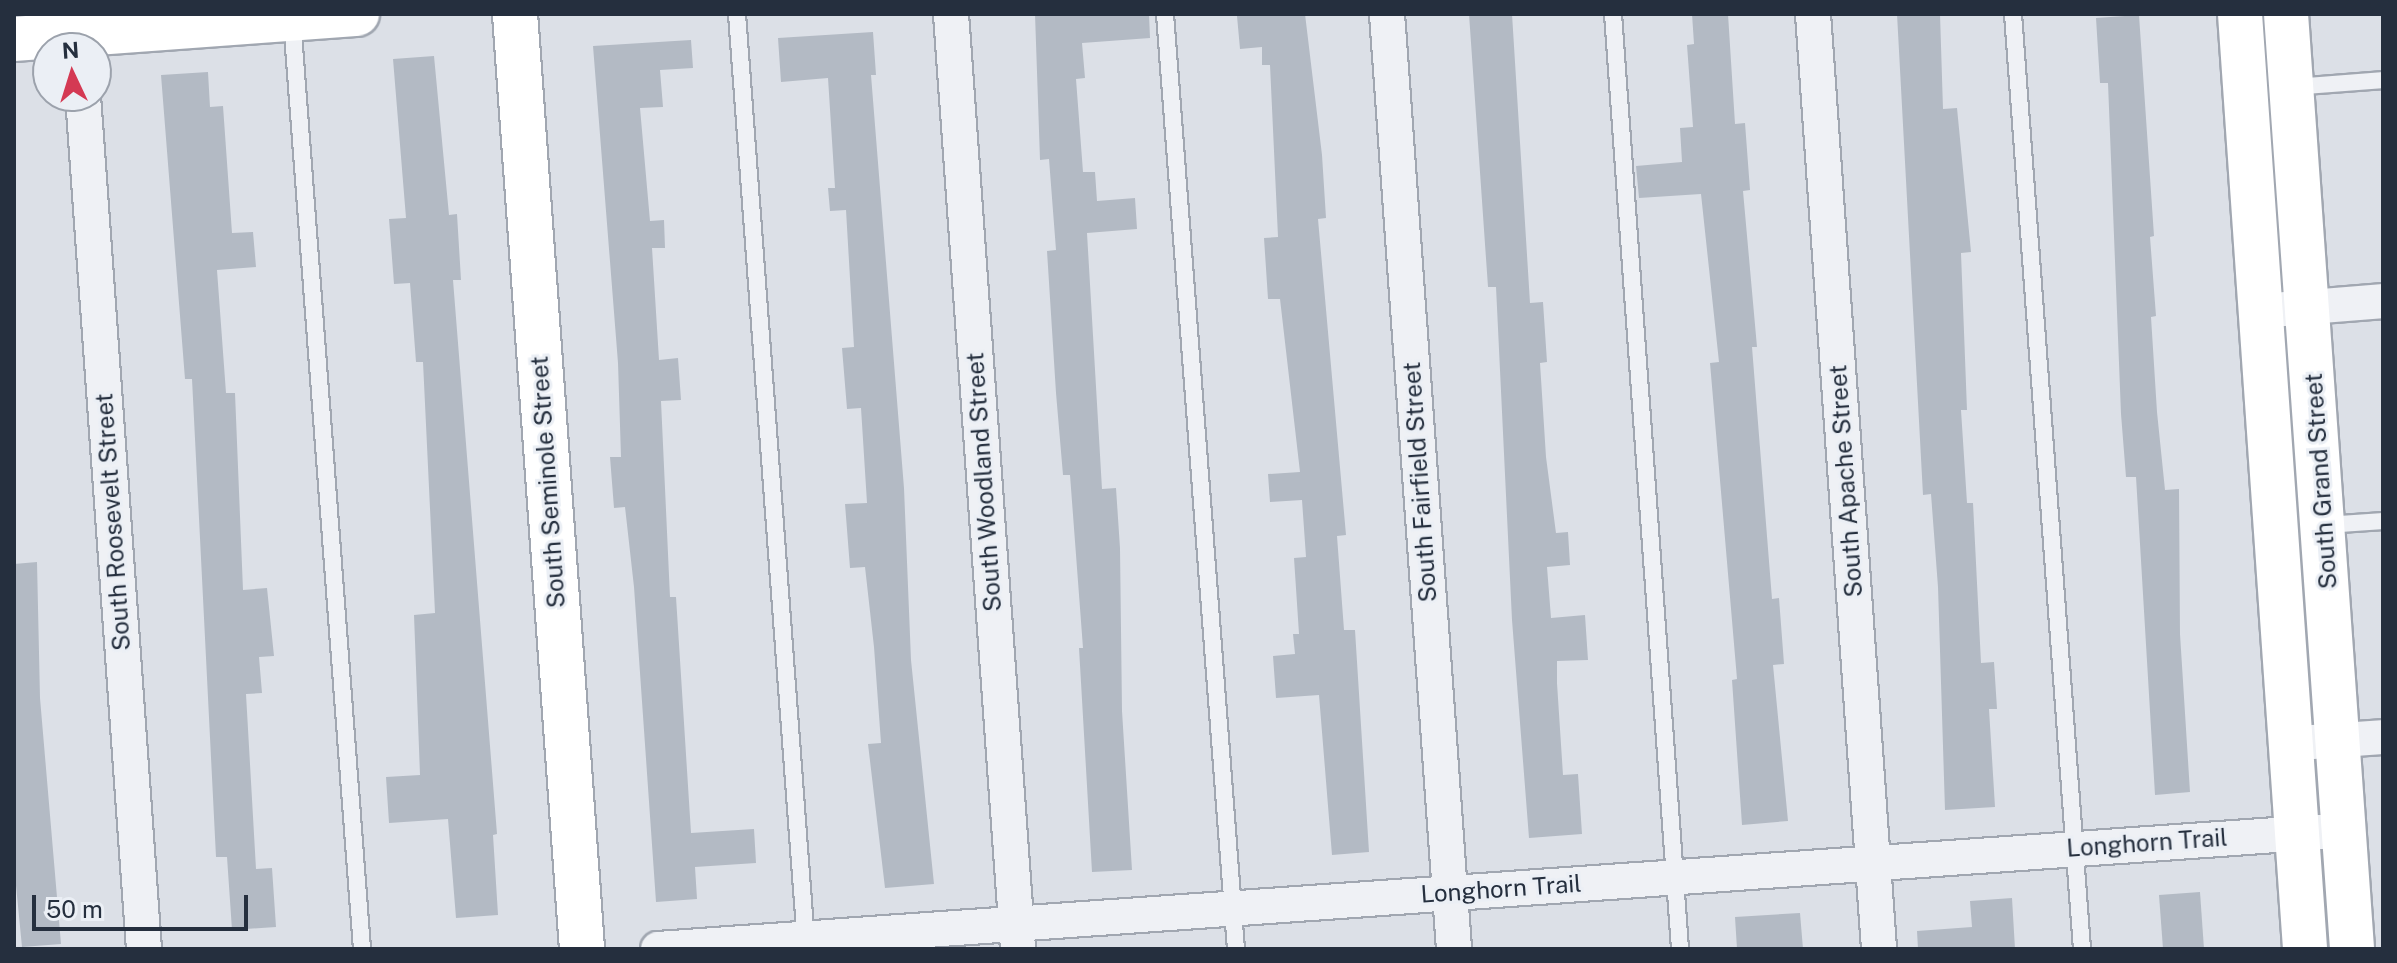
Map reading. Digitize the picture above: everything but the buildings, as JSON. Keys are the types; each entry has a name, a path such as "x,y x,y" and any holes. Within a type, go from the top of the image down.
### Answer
{"main road":[{"path":"78,32 357,14"},
{"name":"South Seminole Street","path":"515,14 582,949"},
{"name":"South Grand Street","path":"2240,14 2305,949"},
{"name":"South Grand Street","path":"2286,14 2352,949"}],"street":[{"name":"South Woodland Street","path":"951,14 1017,936"},
{"name":"South Fairfield Street","path":"1387,14 1454,949"},
{"name":"South Apache Street","path":"1813,14 1879,949"},
{"name":"South Roosevelt Street","path":"84,112 144,949"},
{"path":"2260,311 2383,301"},
{"path":"2292,744 2383,737"},
{"name":"Longhorn Trail","path":"658,949 1017,936 1233,908 2345,830"}],"lane":[{"path":"737,14 806,944"},
{"path":"1165,14 1236,949"},
{"path":"1613,14 1680,949"},
{"path":"2013,14 2082,949"},
{"path":"292,16 362,949"},
{"path":"2292,87 2383,80"},
{"path":"2324,525 2383,521"}]}
